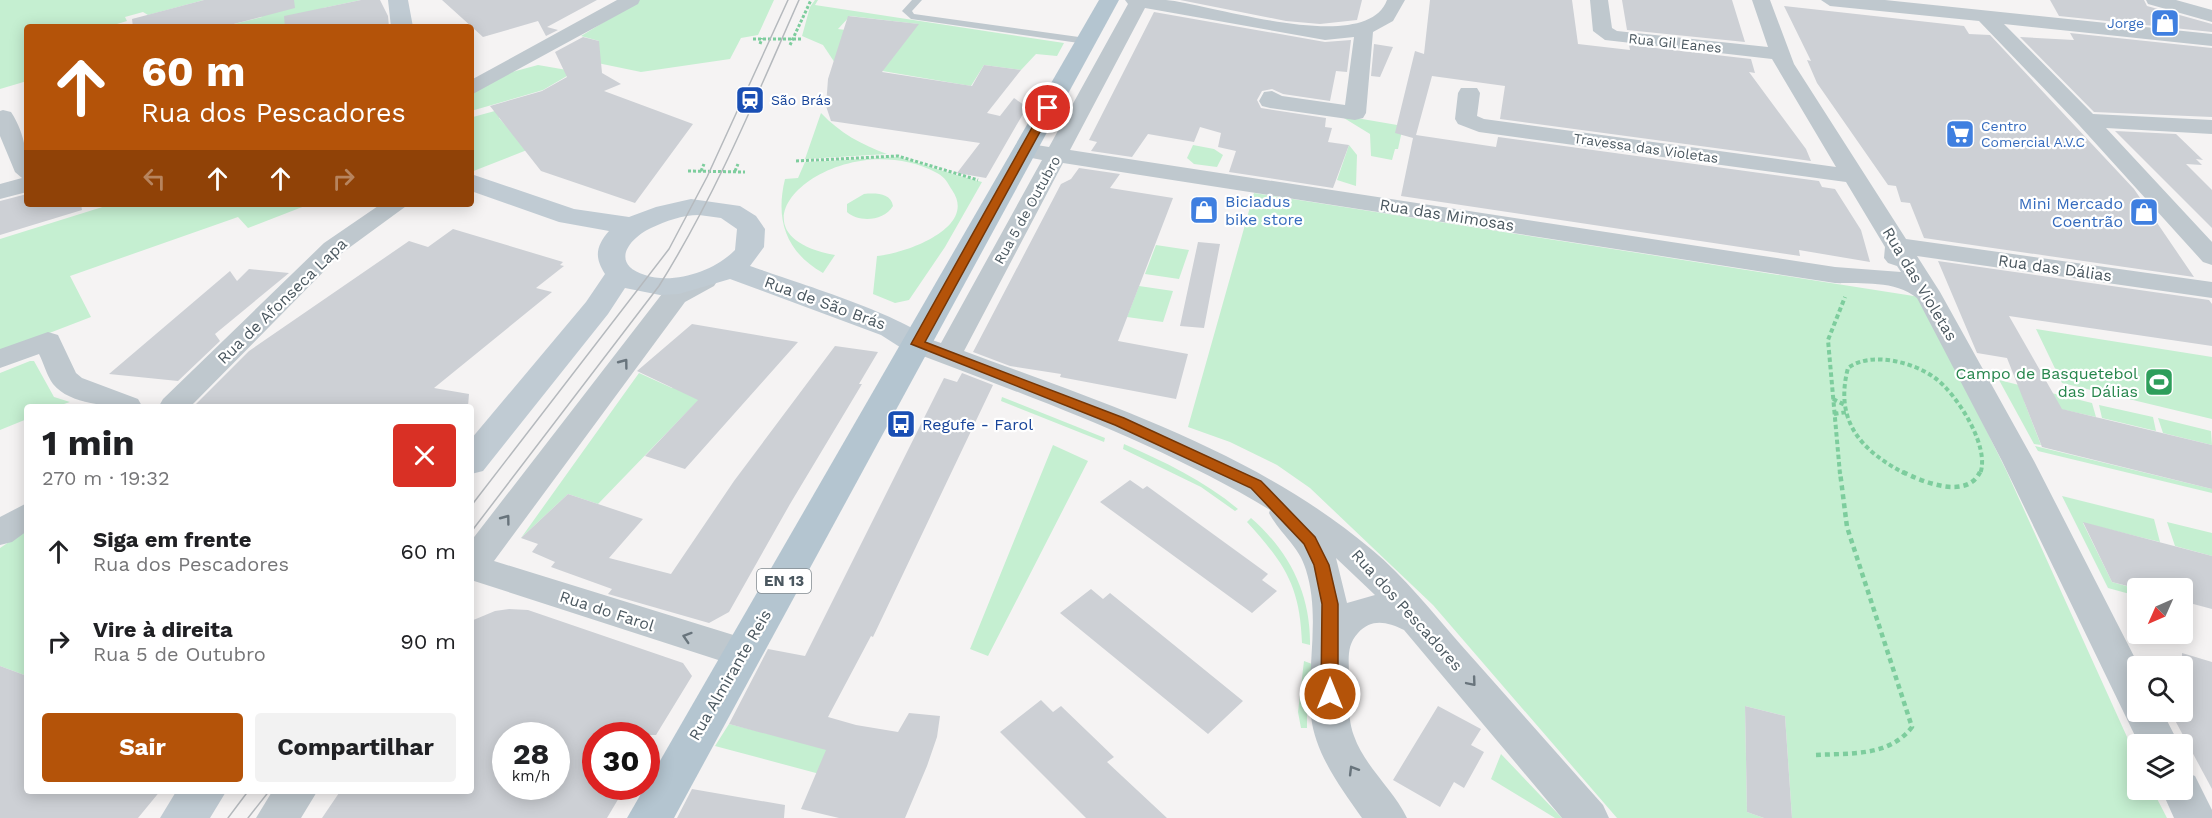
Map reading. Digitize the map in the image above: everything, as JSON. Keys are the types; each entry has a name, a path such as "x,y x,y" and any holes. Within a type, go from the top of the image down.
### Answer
{"main road":[{"name":"Rua 5 de Outubro","path":"933,349 1024,150 1109,0"},
{"name":"Rua Almirante Reis","path":"650,818 743,653 933,349"}],"street":[{"path":"398,0 402,24"},
{"path":"474,87 631,0"},
{"path":"1138,0 1314,33 1340,33 1362,28 1388,16 1395,8 1396,0"},
{"name":"Rua 5 de Outubro","path":"933,349 1057,155 1138,0"},
{"name":"Rua Gil Eanes","path":"1599,0 1603,31 1612,36 1779,54"},
{"name":"Rua das Violetas","path":"1761,0 1779,54 1852,176 1927,292 2018,461 2127,679"},
{"path":"1830,0 1894,3 1986,17 2212,40"},
{"path":"2034,0 2046,23"},
{"path":"2155,0 2212,16"},
{"path":"1986,17 2087,120 2212,257"},
{"path":"1272,97 1270,101 1354,113 1364,37 1362,28"},
{"name":"Travessa das Violetas","path":"1469,93 1466,119 1479,125 1852,176"},
{"path":"3,117 9,153 24,169"},
{"path":"2087,120 2210,129"},
{"name":"Rua das Mimosas","path":"1024,150 1908,281 1927,292"},
{"path":"474,183 569,216 631,226"},
{"path":"0,192 24,185"},
{"path":"474,203 577,232 643,284 659,286 717,274"},
{"name":"Rua de Afonseca Lapa","path":"176,404 333,248 393,207"},
{"path":"474,458 597,308 616,262 620,236 631,226 663,212 705,207 736,214 747,222 753,233 752,245 744,257 675,296 474,563"},
{"path":"1865,275 1884,269 1896,259 1898,246"},
{"name":"Rua das Dálias","path":"1898,246 2212,290"},
{"name":"Rua de São Brás","path":"717,274 892,328 933,349"},
{"path":"0,359 48,341 64,378 72,385 122,404"},
{"name":"Rua dos Pescadores","path":"933,349 1119,421 1256,484 1322,525 1352,549 1420,621 1588,818"},
{"path":"1256,484 1310,541 1321,565 1328,595 1330,711 1335,737 1355,775 1386,818"},
{"path":"0,533 24,517"},
{"name":"Rua do Farol","path":"474,568 743,653"},
{"path":"1330,646 1347,618 1378,607 1401,611 1420,621"},
{"path":"183,818 202,794"},
{"path":"277,818 295,794"},
{"path":"2186,800 2195,818"}],"lane":[{"path":"917,0 907,11 911,16 1086,41"}],"path":[{"path":"790,45 811,0"},
{"path":"753,39 801,39"},
{"path":"760,44 762,39"},
{"path":"796,161 898,156 988,182"},
{"path":"701,171 704,164"},
{"path":"735,171 738,164"},
{"path":"688,171 745,172"},
{"path":"1816,755 1897,745 1912,728 1877,626 1847,527 1834,414 1828,340 1846,294 1865,275"},
{"path":"1884,361 1925,371 1944,384 1966,416 1979,448 1982,468 1978,477 1962,486 1946,486 1906,474 1877,459 1854,434 1845,405 1845,377 1848,368 1856,362 1884,361"},
{"path":"1833,399 1845,405"},
{"path":"1834,414 1847,412"}],"green space":[{"path":"0,0 204,0 148,15 143,12 125,17 127,21 117,24 24,24 24,82 0,89"},
{"path":"245,0 361,0 323,8 303,24 234,24 262,17"},
{"path":"640,0 774,0 758,35 741,38 730,59 641,72 583,60 599,41 581,36"},
{"path":"815,0 818,0 815,5 1064,43 1057,56 1036,54 1021,70 984,65 971,86 835,63 823,45 802,36 810,7","holes":["850,16 918,24 907,38 838,29"]},
{"path":"538,65 567,70 579,69 543,90 474,110 474,91 512,72"},
{"path":"502,109 499,118 527,150 474,171 474,117"},
{"path":"821,113 852,138 887,154 805,159"},
{"path":"1339,115 1403,126 1398,149 1395,149 1392,160 1371,156 1370,134"},
{"path":"1193,145 1214,149 1223,155 1217,167 1194,164 1187,158"},
{"path":"1349,145 1357,155 1356,186 1337,180"},
{"path":"898,157 982,182 945,247 909,300 895,303 873,294 877,256 919,244 947,227 955,216 958,204 946,180 937,173 899,161 862,161 829,170 803,186 787,205 785,225 800,243 835,255 823,273 800,255 786,234 783,221 782,194 785,179 798,178 805,162"},
{"path":"1254,193 1920,297 2006,470 2127,737 2127,800 2158,800 2167,818 1792,818 1785,716 1745,706 1747,812 1764,818 1617,818 1433,605 1310,488 1277,465 1230,442 1188,427"},
{"path":"864,194 886,196 893,206 884,215 871,219 852,216 847,212 847,204"},
{"path":"102,207 302,207 248,228 238,217 70,276 91,317 0,352 0,239"},
{"path":"1156,245 1189,250 1179,279 1145,274"},
{"path":"1139,286 1173,291 1163,322 1127,317"},
{"path":"2036,329 2212,357 2212,419 2062,383"},
{"path":"34,361 54,397 70,402 24,404 24,420 0,430 0,373"},
{"path":"639,373 672,388 687,373 715,383 598,504 568,494 521,538"},
{"path":"1999,380 2092,403 2096,417 2024,401 2041,445 2034,444"},
{"path":"1002,397 1105,438 1104,442 1001,401"},
{"path":"2099,405 2153,417 2156,431 2102,418"},
{"path":"2158,418 2211,431 2212,445 2163,433"},
{"path":"1124,444 1183,472 1238,509 1235,511 1201,487 1123,449"},
{"path":"1053,445 1088,461 988,656 970,649"},
{"path":"2035,446 2212,489 2212,493 2038,451"},
{"path":"2062,496 2154,519 2160,542 2083,523 2112,582 2127,586 2127,593 2108,588"},
{"path":"1251,518 1287,559 1295,575 1307,608 1310,645 1302,643 1298,605 1288,576 1271,550 1247,522"},
{"path":"2167,522 2212,533 2212,556 2175,546"},
{"path":"24,532 24,675 0,666 0,548"},
{"path":"1304,661 1312,664 1307,702 1307,728 1301,728 1298,712"},
{"path":"729,724 834,750 916,791 816,773 715,746"},
{"path":"1501,754 1562,818 1555,818 1491,779"}],"building":[{"path":"204,0 294,0 295,8 234,24 133,24 132,19"},
{"path":"361,0 380,0 388,16 389,24 285,24 284,16"},
{"path":"442,0 597,0 547,27 558,30 546,36 538,21 483,37 474,29 474,24 469,24"},
{"path":"1180,0 1362,0 1357,20 1320,24 1286,21"},
{"path":"1430,0 1572,0 1578,44 1630,50 1629,45 1751,59 1755,73 1749,72 1806,149 1811,161 1500,119 1505,86 1432,76 1416,135 1496,147 1498,137 1819,181 1822,187 1835,189 1861,230 1870,262 1799,250 1800,256 1401,196 1413,138 1395,133 1415,51 1424,54"},
{"path":"1622,0 1732,0 1745,42 1627,30"},
{"path":"2050,0 2144,0 2147,6 2212,24 2212,32 2059,16"},
{"path":"1784,6 1964,26 1969,34 1990,35 2134,189 2194,277 1924,238 1910,203 1901,202 1896,186 1888,185 1817,83 1807,60 1811,61"},
{"path":"1154,12 1325,42 1351,40 1347,72 1336,71 1330,101 1283,94 1272,89 1262,91 1257,100 1261,108 1326,118 1325,127 1332,128 1328,142 1349,145 1333,188 1229,172 1236,151 1218,147 1221,133 1200,127 1194,142 1148,134 1132,157 1091,151 1097,142 1089,140"},
{"path":"848,16 919,24 882,72 972,86 984,65 1021,70 987,113 1000,116 1014,98 1027,107 986,178 957,173 980,143 831,121 826,106 828,79"},
{"path":"2070,33 2212,48 2212,117 2094,112 2020,37 2074,40"},
{"path":"583,37 599,41 602,73 621,84 604,91 693,124 635,203 541,171 490,106 542,91 567,77 555,52"},
{"path":"1374,44 1393,47 1380,77 1371,76"},
{"path":"2115,131 2176,134 2203,160 2196,159 2202,165 2186,164 2212,190 2212,228"},
{"path":"1079,168 1120,174 1110,188 1173,198 1118,341 1188,354 1176,399 1060,377 1061,374 1010,366 973,352 1061,184 1071,179"},
{"path":"24,195 24,207 82,207 82,210 0,235 0,201"},
{"path":"453,229 563,262 560,265 564,266 536,288 552,292 434,388 469,394 468,404 196,404 249,351 409,241 428,247"},
{"path":"1198,242 1220,244 1204,328 1180,326"},
{"path":"1938,261 2209,300 2212,304 2212,346 2009,316 2062,409 2212,445 2212,489 2042,447 2007,358 1977,353"},
{"path":"249,269 289,273 215,334 220,341 178,381 109,374 230,271 237,281"},
{"path":"692,324 798,342 685,469 645,456 698,400 637,371"},
{"path":"835,346 878,352 859,384 862,384 729,612 709,623 608,594 612,589 551,567 555,562 532,552 538,544 521,538 568,494 643,519 609,558 671,574 734,481"},
{"path":"962,373 993,385 873,637 871,636 828,717 856,725 898,732 909,713 940,716 937,737 927,766 905,818 839,818 801,809 826,750 729,724 768,649 805,656 944,378 957,382"},
{"path":"1130,480 1143,489 1147,486 1268,574 1262,580 1277,591 1252,613 1100,502"},
{"path":"2083,522 2212,556 2212,609 2193,604 2193,578 2127,578 2127,586 2112,582"},
{"path":"1091,589 1103,599 1110,593 1243,701 1208,734 1060,613"},
{"path":"528,610 683,663 692,676 660,728 660,722 582,722 582,800 618,800 607,818 322,818 338,794 474,794 474,620 495,611"},
{"path":"2193,656 2212,662 2212,789 2193,754 2193,734 2182,734 2176,722 2193,722"},
{"path":"0,666 24,675 24,794 158,794 138,818 0,818"},
{"path":"1041,700 1053,712 1061,706 1114,757 1107,762 1167,818 1086,818 1000,732"},
{"path":"1438,706 1481,729 1471,745 1484,752 1464,788 1454,782 1440,807 1393,780"},
{"path":"1745,706 1785,716 1792,818 1764,818 1747,812"},
{"path":"692,789 785,805 784,818 677,818"}],"tram line":[{"path":"474,502 669,249 707,177 788,0"},
{"path":"474,528 659,286 680,252 717,181 799,0"},
{"path":"228,818 246,794"},
{"path":"248,818 267,794"}],"place":[{"name":"Jorge","path":"2165,23"},
{"name":"São Brás","path":"750,100"},
{"name":"Centro Comercial A.V.C","path":"1960,134"},
{"name":"Biciadus bike store","path":"1204,210"},
{"name":"Mini Mercado Coentrão","path":"2144,212"},
{"name":"Campo de Basquetebol das Dálias","path":"2159,382"},
{"name":"Regufe - Farol","path":"901,424"}],"route":[{"path":"1048,108 917,344 1119,421 1256,484 1310,541 1321,565 1330,604 1330,694"}]}
